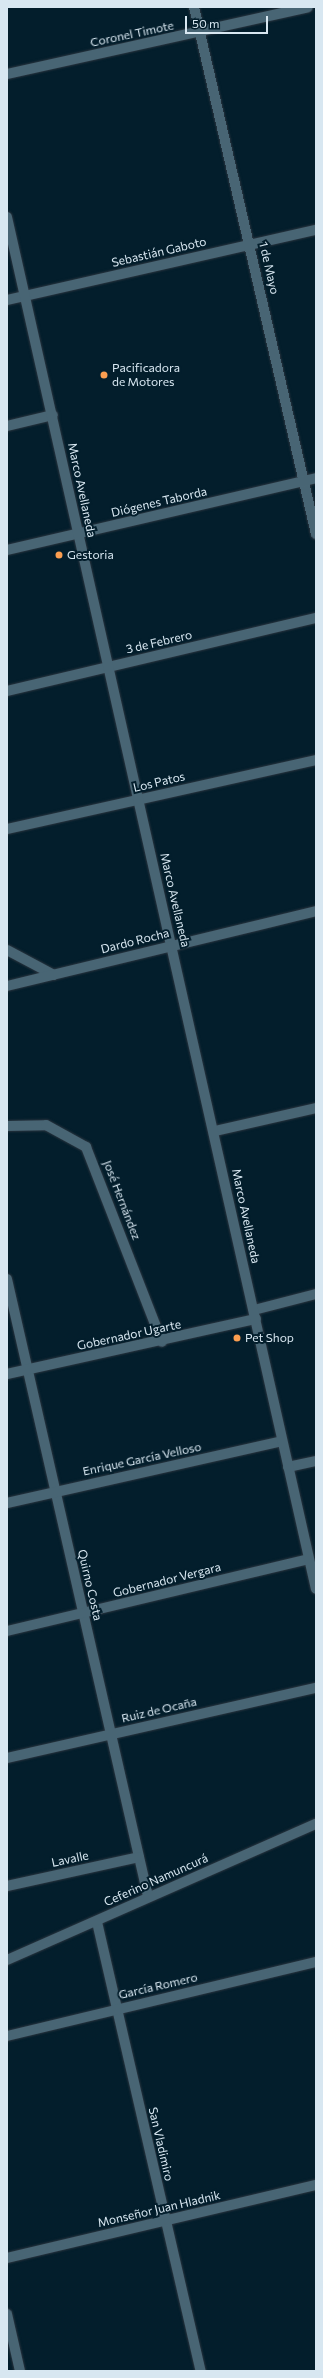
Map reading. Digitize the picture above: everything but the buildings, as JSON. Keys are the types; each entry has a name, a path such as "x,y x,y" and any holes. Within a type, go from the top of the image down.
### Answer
{"street":[{"name":"1 de Mayo","path":"194,7 316,534"},
{"name":"Coronel Timote","path":"7,74 308,7"},
{"name":"Marco Avellaneda","path":"7,217 215,1131 282,1441 316,1588"},
{"name":"Sebastián Gaboto","path":"7,300 316,230"},
{"path":"7,426 53,415"},
{"name":"Diógenes Taborda","path":"7,550 316,478"},
{"name":"3 de Febrero","path":"7,691 316,618"},
{"name":"Los Patos","path":"7,829 316,760"},
{"name":"Dardo Rocha","path":"7,986 316,911"},
{"path":"7,950 54,975"},
{"path":"215,1131 316,1108"},
{"name":"José Hernández","path":"7,1126 46,1125 86,1147 162,1342"},
{"name":"Quirno Costa","path":"7,1278 54,1492 148,1896"},
{"name":"Gobernador Ugarte","path":"7,1374 162,1342 316,1294"},
{"name":"Enrique García Velloso","path":"7,1502 282,1441"},
{"path":"288,1467 316,1461"},
{"name":"Gobernador Vergara","path":"7,1631 309,1559"},
{"name":"Ruiz de Ocaña","path":"7,1758 316,1688"},
{"name":"Ceferino Namuncurá","path":"7,1960 97,1922 148,1896 316,1824"},
{"name":"Lavalle","path":"7,1886 139,1857"},
{"name":"San Vladimiro","path":"97,1922 201,2371"},
{"name":"García Romero","path":"7,2036 316,1962"},
{"name":"Monseñor Juan Hladnik","path":"7,2258 316,2185"},
{"path":"7,2314 20,2371"}],"place":[{"name":"Pacificadora de Motores","path":"104,375"},
{"name":"Gestoria","path":"59,555"},
{"name":"Pet Shop","path":"237,1338"}]}
